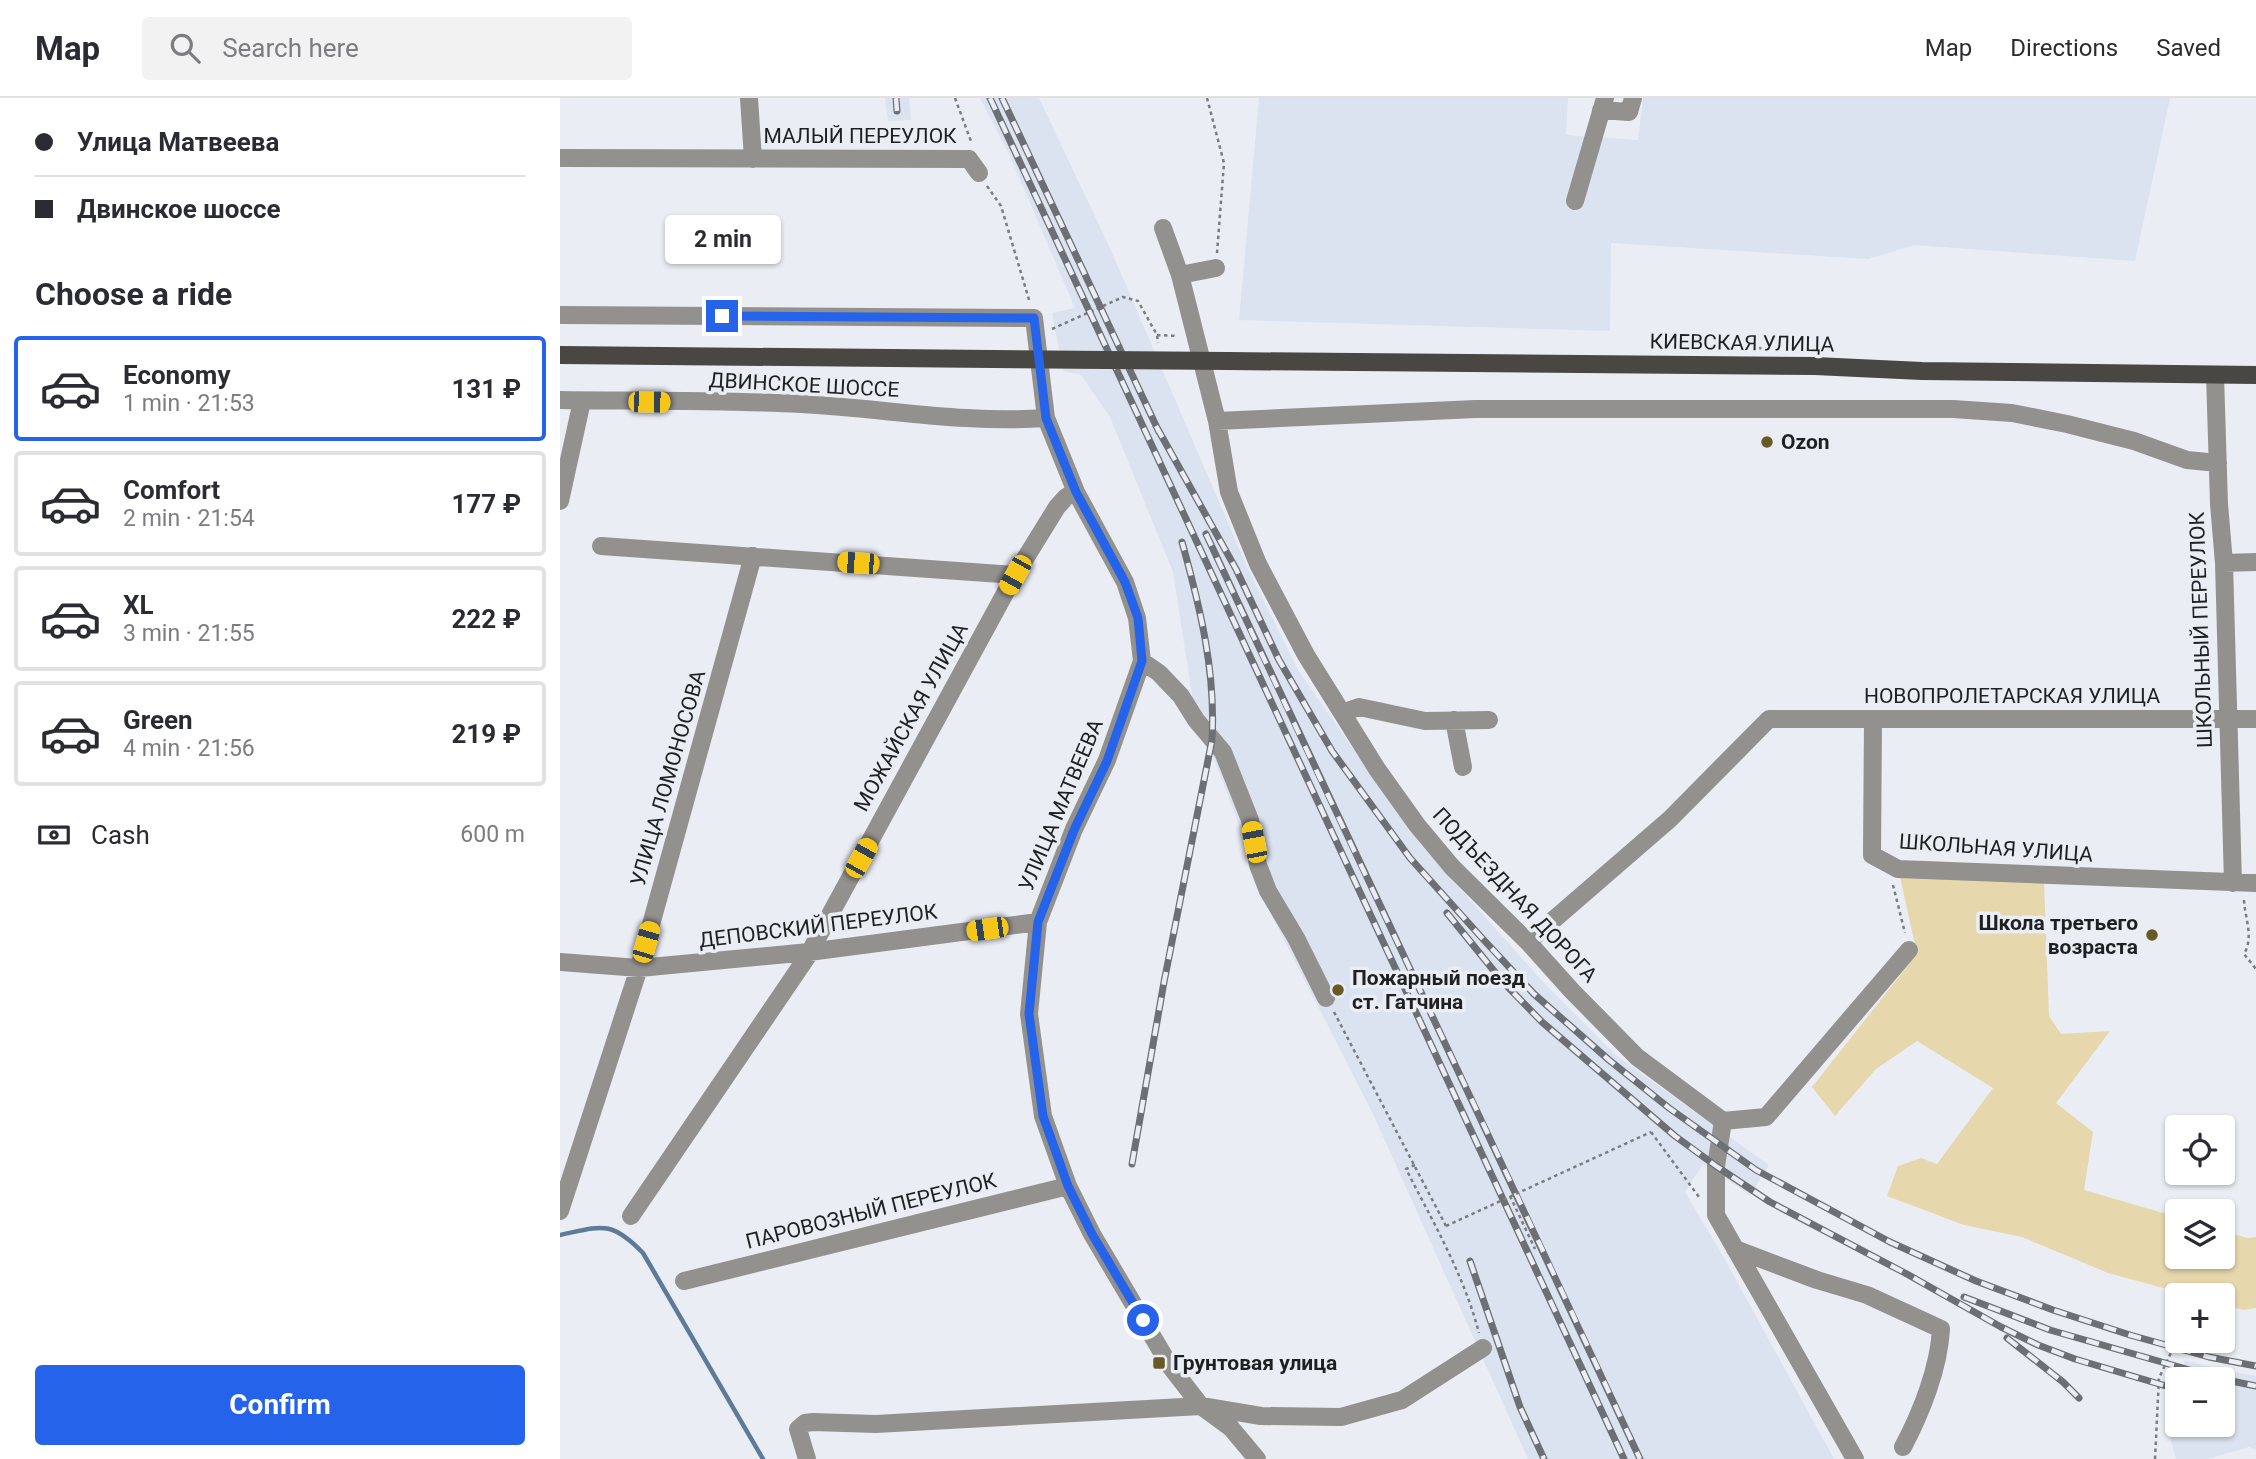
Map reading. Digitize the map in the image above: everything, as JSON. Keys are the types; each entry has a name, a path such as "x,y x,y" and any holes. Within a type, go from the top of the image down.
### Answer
{"main road":[{"name":"ДВИНСКОЕ ШОССЕ","path":"560,355 1227,361"},
{"name":"КИЕВСКАЯ УЛИЦА","path":"1227,361 1815,366 2256,375"}],"street":[{"path":"750,98 753,159"},
{"path":"1575,201 1603,104 1629,112 1633,98"},
{"name":"МАЛЫЙ ПЕРЕУЛОК","path":"560,158 969,159 979,173"},
{"name":"ПОДЪЕЗДНАЯ ДОРОГА","path":"1163,228 1180,275 1217,421 1229,492 1258,564 1306,655 1377,769 1417,825 1452,867 1528,942 1572,991 1637,1057 1723,1121"},
{"path":"1180,275 1216,268"},
{"path":"560,315 1041,324 1046,418"},
{"name":"ШКОЛЬНЫЙ ПЕРЕУЛОК","path":"2215,375 2224,563 2227,719 2244,883"},
{"name":"ДВИНСКОЕ ШОССЕ","path":"560,400 801,404 939,416 1018,420 1046,418"},
{"path":"560,501 582,401"},
{"path":"1217,421 1475,409 1953,409 2012,413 2067,424 2134,441 2187,460 2218,463"},
{"name":"УЛИЦА МАТВЕЕВА","path":"1046,418 1076,492 1125,582 1138,618 1142,661 1107,761 1074,830 1038,922 1029,1014 1043,1116 1068,1186 1092,1234 1170,1366 1201,1406 1231,1428 1257,1459"},
{"name":"МОЖАЙСКАЯ УЛИЦА","path":"631,1216 809,953 1015,575 1057,507 1066,497 1076,492"},
{"path":"601,546 1015,575"},
{"name":"УЛИЦА ЛОМОНОСОВА","path":"560,1211 639,968 753,555"},
{"path":"2224,563 2256,562"},
{"path":"1142,661 1159,673 1181,696 1196,720 1223,752 1250,820 1258,865 1268,891 1296,938 1326,998"},
{"path":"1342,713 1359,707 1425,720 1489,720"},
{"name":"НОВОПРОЛЕТАРСКАЯ УЛИЦА","path":"1528,942 1670,819 1769,719 2256,719"},
{"name":"ШКОЛЬНАЯ УЛИЦА","path":"1872,719 1872,855 1898,869 2244,883"},
{"path":"1454,720 1464,767"},
{"name":"ДЕПОВСКИЙ ПЕРЕУЛОК","path":"560,962 639,968 809,953 1038,922"},
{"path":"1855,1459 1716,1215 1716,1166 1723,1121 1766,1117 1909,950"},
{"name":"ПАРОВОЗНЫЙ ПЕРЕУЛОК","path":"684,1281 1068,1186"},
{"path":"1735,1249 1817,1280 1867,1295 1941,1329 1940,1348 1917,1422 1903,1447"},
{"path":"807,1459 798,1429 805,1423 813,1422 876,1424 1201,1406 1261,1416 1341,1417 1402,1400 1483,1348"}],"path":[{"path":"955,98 972,146"},
{"path":"1207,98 1224,163 1216,268"},
{"path":"979,173 1001,206 1041,324 1123,297 1138,301 1157,335 1158,343"},
{"path":"1888,864 1909,950"},
{"path":"2244,883 2249,944 2244,954 2256,969"},
{"path":"1326,998 1446,1226 1651,1132 1688,1183"},
{"path":"1415,1165 1406,1170 1472,1306 1483,1348"},
{"path":"1510,1196 1535,1250"},
{"path":"2155,1459 2159,1378 2171,1353"}],"shaded area":[{"path":"885,98 909,98 911,120 888,121"},
{"path":"980,98 1039,98 1110,248 1247,567 1298,670 1420,844 1544,983 1617,1056 1769,1165 1750,1195 1703,1164 1685,1192 1834,1459 1528,1459 1373,1114 1275,922 1193,702 1173,572 1110,417 1081,375 1063,371 1052,313 1075,308 1009,154"},
{"path":"1259,98 1568,98 1566,135 1638,140 1643,98 2170,98 2135,261 1914,245 1868,259 1611,243 1610,331 1239,320"},
{"path":"1900,877 2044,882 2049,1016 2061,1034 2110,1031 2056,1103 2093,1132 2084,1190 2165,1214 2165,1269 2235,1269 2235,1234 2256,1237 2256,1308 2243,1310 2235,1308 2235,1283 2165,1283 2165,1288 2108,1273 2022,1237 1964,1225 1887,1196 1898,1166 1921,1158 1937,1164 1993,1088 1917,1041 1876,1069 1835,1116 1812,1087 1917,954"},
{"path":"2185,1360 2210,1367 2183,1367"},
{"path":"2235,1372 2256,1376 2256,1450 2249,1447 2208,1459 2176,1459 2170,1437 2235,1437"}],"waterway":[{"path":"560,1235 605,1228 622,1235 643,1253 763,1459"}],"railway":[{"path":"896,98 897,111"},
{"path":"990,98 1624,1459"},
{"path":"1002,98 1159,432"},
{"path":"1156,426 1236,569 1279,660 1332,751 1410,858 1534,994 1609,1060 1669,1108 1756,1170 1890,1242 1976,1281 2053,1310 2209,1357 2256,1366"},
{"path":"1206,534 1640,1459"},
{"path":"1132,1164 1164,982 1212,740 1209,665 1195,591 1182,542"},
{"path":"1447,913 1503,982 1542,1022 1675,1136 1770,1202 2038,1345 2165,1386"},
{"path":"1470,1261 1520,1407 1544,1459"},
{"path":"1964,1297 2050,1330 2179,1367"},
{"path":"2007,1338 2079,1398"},
{"path":"2235,1382 2256,1386"}],"place":[{"name":"Ozon","path":"1767,442"},
{"name":"Школа третьего возраста","path":"2152,935"},
{"name":"Пожарный поезд ст. Гатчина","path":"1338,990"},
{"name":"Грунтовая улица","path":"1159,1363"}],"route":[{"path":"722,316 1034,318 1046,418 1076,492 1125,582 1138,618 1142,661 1107,761 1074,830 1038,922 1029,1014 1043,1116 1068,1186 1092,1234 1143,1320"}]}
